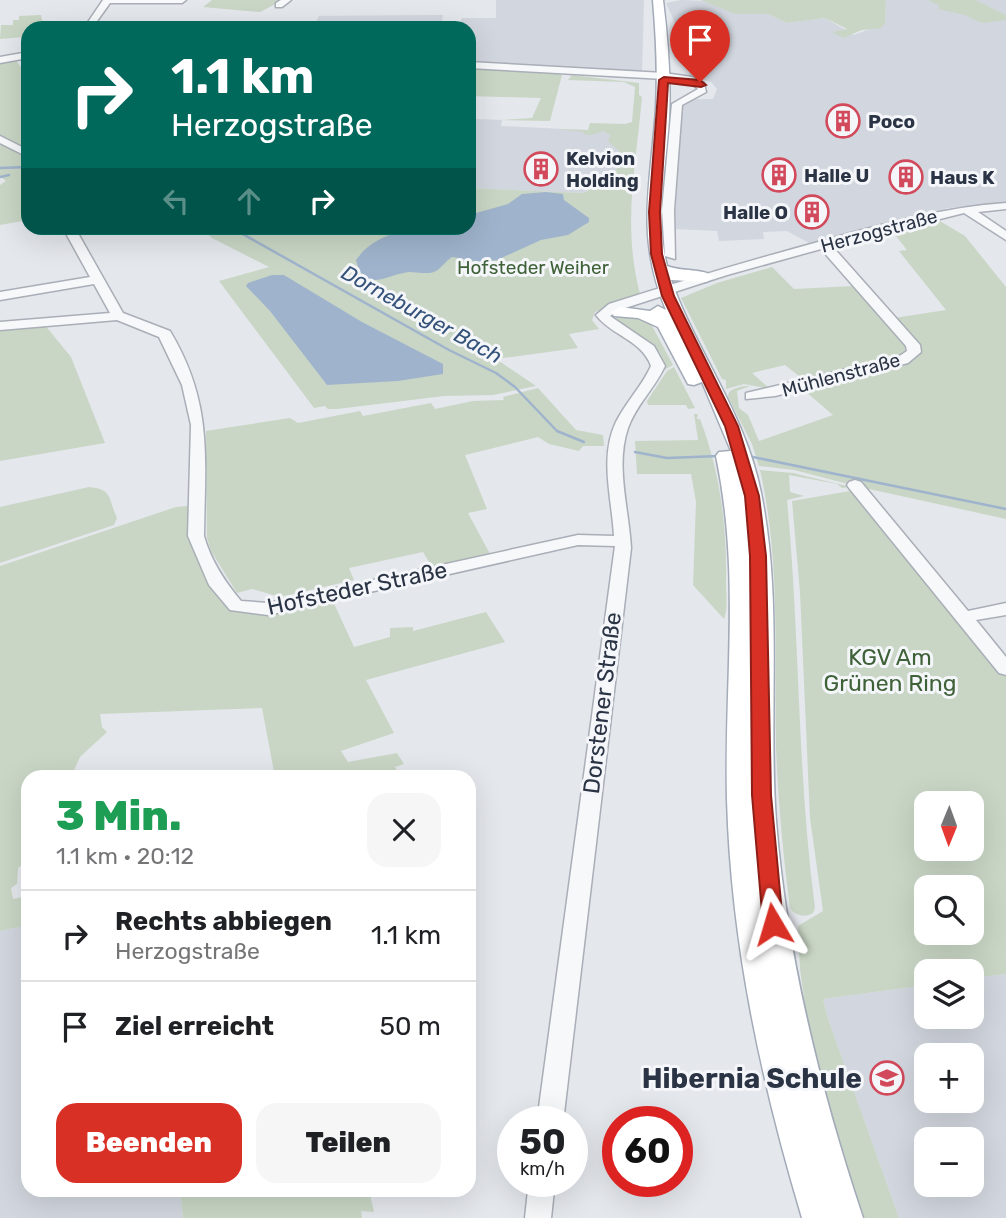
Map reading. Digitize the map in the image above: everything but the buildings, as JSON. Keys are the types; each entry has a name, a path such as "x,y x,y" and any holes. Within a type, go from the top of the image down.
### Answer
{"main road":[{"path":"650,0 657,78 639,222 642,262 722,403 734,455 741,555 740,799 750,917 759,980 780,1083 819,1218"},
{"path":"658,0 654,230 665,262 676,276 706,277"},
{"path":"665,262 659,295 663,323 734,455 752,496 758,556 759,742 763,823 773,924 805,1081 846,1218"},
{"path":"614,316 641,313 663,323"}],"street":[{"path":"93,21 108,1 182,0"},
{"path":"0,60 21,56"},
{"path":"476,65 657,78 701,85 703,90 677,104 665,262"},
{"path":"0,139 21,150"},
{"name":"Herzogstraße","path":"659,295 706,277 823,245 966,209 1006,206"},
{"path":"966,209 1006,236"},
{"path":"0,326 118,316 72,235"},
{"name":"Mühlenstraße","path":"751,396 775,393 903,360 914,352 913,345 823,245"},
{"name":"Herzogstraße","path":"659,295 753,264"},
{"path":"0,296 97,281"},
{"path":"614,316 659,295"},
{"name":"Hofsteder Straße","path":"118,316 165,334 189,385 199,428 196,536 201,555 218,585 231,602 243,608 268,609 578,540 623,541"},
{"name":"Dorstener Straße","path":"552,1106 623,541 615,460 618,437 630,407 658,366 650,349 612,328 614,316"},
{"path":"855,485 1006,669"},
{"path":"963,617 1006,609"},
{"path":"538,1218 540,1197"}],"shaded area":[{"path":"496,0 644,0 642,72 476,63 476,21 460,21 462,18 496,18"},
{"path":"681,0 707,1 735,14 768,14 787,23 825,18 854,35 885,23 886,0 1006,0 1006,203 948,208 809,243 787,231 763,232 764,239 719,241 717,231 674,229 682,105 696,99 713,99 717,89 711,82 689,76 690,57 666,3"},
{"path":"443,15 442,21 316,21 319,16"},
{"path":"476,119 502,120 501,126 603,131 610,135 619,151 615,178 582,193 476,188"},
{"path":"21,926 21,1197 181,1197 183,1218 0,1218 0,931"},
{"name":"Hibernia Schule","path":"1006,974 1006,1218 899,1218 823,999 914,987 914,1029 984,1029 984,977"}],"green space":[{"path":"212,0 283,0 260,12 203,7"},
{"path":"701,0 886,0 885,23 881,28 862,30 843,38 832,32 847,29 825,18 787,23 768,14 735,14"},
{"path":"928,0 975,0 1006,15 1006,20 982,23 965,15 938,9 940,6"},
{"path":"41,15 42,21 21,21 21,37 0,39 1,25 13,25 13,20 19,20 19,16"},
{"path":"14,58 21,68 21,221 0,225 0,185 6,181 0,176 0,60"},
{"path":"476,66 562,75 550,121 502,120 532,118 541,98 476,96"},
{"path":"572,75 639,83 639,95 642,97 631,220 640,294 595,312 592,320 599,329 569,334 578,348 496,359 536,386 493,395 444,396 337,409 328,409 325,406 314,408 219,281 269,267 209,235 476,235 476,188 583,193 615,178 619,151 608,141 610,135 603,131 591,135 557,129 588,130 590,123 632,122 635,87 624,82 568,80"},
{"path":"938,220 965,236 1006,287 1006,519 794,470 759,466 752,444 728,397 729,392 734,389 750,386 737,391 739,408 748,415 759,441 833,415 805,391 809,390 807,387 915,357 894,318 946,310 899,251 907,250 892,231"},
{"path":"772,267 794,289 853,286 903,344 908,344 906,355 804,380 785,365 752,373 770,389 744,384 726,389 726,380 722,379 681,298 717,283"},
{"path":"628,313 650,322 673,365 664,370 664,361 654,347 615,321 617,317"},
{"path":"44,324 71,357 105,443 0,461 0,328"},
{"path":"674,367 695,408 688,409 686,405 648,405 647,401 667,371"},
{"path":"538,388 576,430 603,435 604,446 583,446 579,451 549,444 538,437 465,455 487,509 468,513 490,554 432,567 423,552 349,568 354,580 280,597 252,589 237,593 211,551 207,538 206,431 290,418 298,423 360,411 363,416 431,403 435,409 473,401 504,400 503,397"},
{"path":"694,414 698,414 697,419 700,419 707,439 721,499 726,560 724,619 693,585 696,502 691,474 637,474 635,441 698,440"},
{"path":"760,470 793,473 851,487 842,488 837,484 789,475 790,492 804,496 787,500 805,806 815,908 813,913 804,916 790,908 783,848 776,747 774,573 767,504"},
{"path":"89,487 102,490 109,496 117,518 114,525 0,563 0,507"},
{"name":"KGV Am Grünen Ring","path":"854,492 1006,673 1006,974 984,977 984,959 914,959 914,987 823,999 899,1218 862,1218 815,1076 800,969 798,926 823,911 810,818 800,592 792,501"},
{"path":"176,507 190,507 194,536 235,610 245,613 270,612 331,597 354,647 390,637 390,628 413,627 413,631 486,612 505,642 366,680 394,733 341,751 348,762 397,753 404,764 395,767 397,770 274,770 262,708 100,714 102,727 107,732 80,757 74,770 21,770 21,866 18,868 17,884 11,888 13,899 21,897 21,926 0,931 0,566"},
{"path":"181,1197 371,1197 374,1212 361,1211 362,1218 183,1218"}],"water":[{"name":"Hofsteder Weiher","path":"522,194 563,194 564,200 589,218 589,222 568,235 541,240 497,260 481,262 452,257 433,272 401,273 377,280 370,280 360,271 356,260 379,240 391,235 476,235 476,213 508,204"},
{"path":"272,275 284,275 362,322 443,364 443,374 398,381 327,385 270,311 246,286"}],"waterway":[{"name":"Dorneburger Bach","path":"0,168 21,167"},
{"path":"0,177 9,175"},
{"name":"Dorneburger Bach","path":"244,235 449,350 496,373 515,387 557,431 584,442"},
{"name":"Dorneburger Bach","path":"635,452 667,458 719,456"},
{"name":"Dorneburger Bach","path":"748,456 1006,509"}],"place":[{"name":"Poco","path":"843,121"},
{"name":"Kelvion Holding","path":"541,169"},
{"name":"Halle U","path":"779,175"},
{"name":"Haus K","path":"906,177"},
{"name":"Halle O","path":"812,212"},
{"name":"Hibernia Schule","path":"887,1078"}],"route":[{"path":"700,82 701,85 664,80 654,230 656,254 668,296 732,426 752,496 758,556 761,795 773,924"}]}
